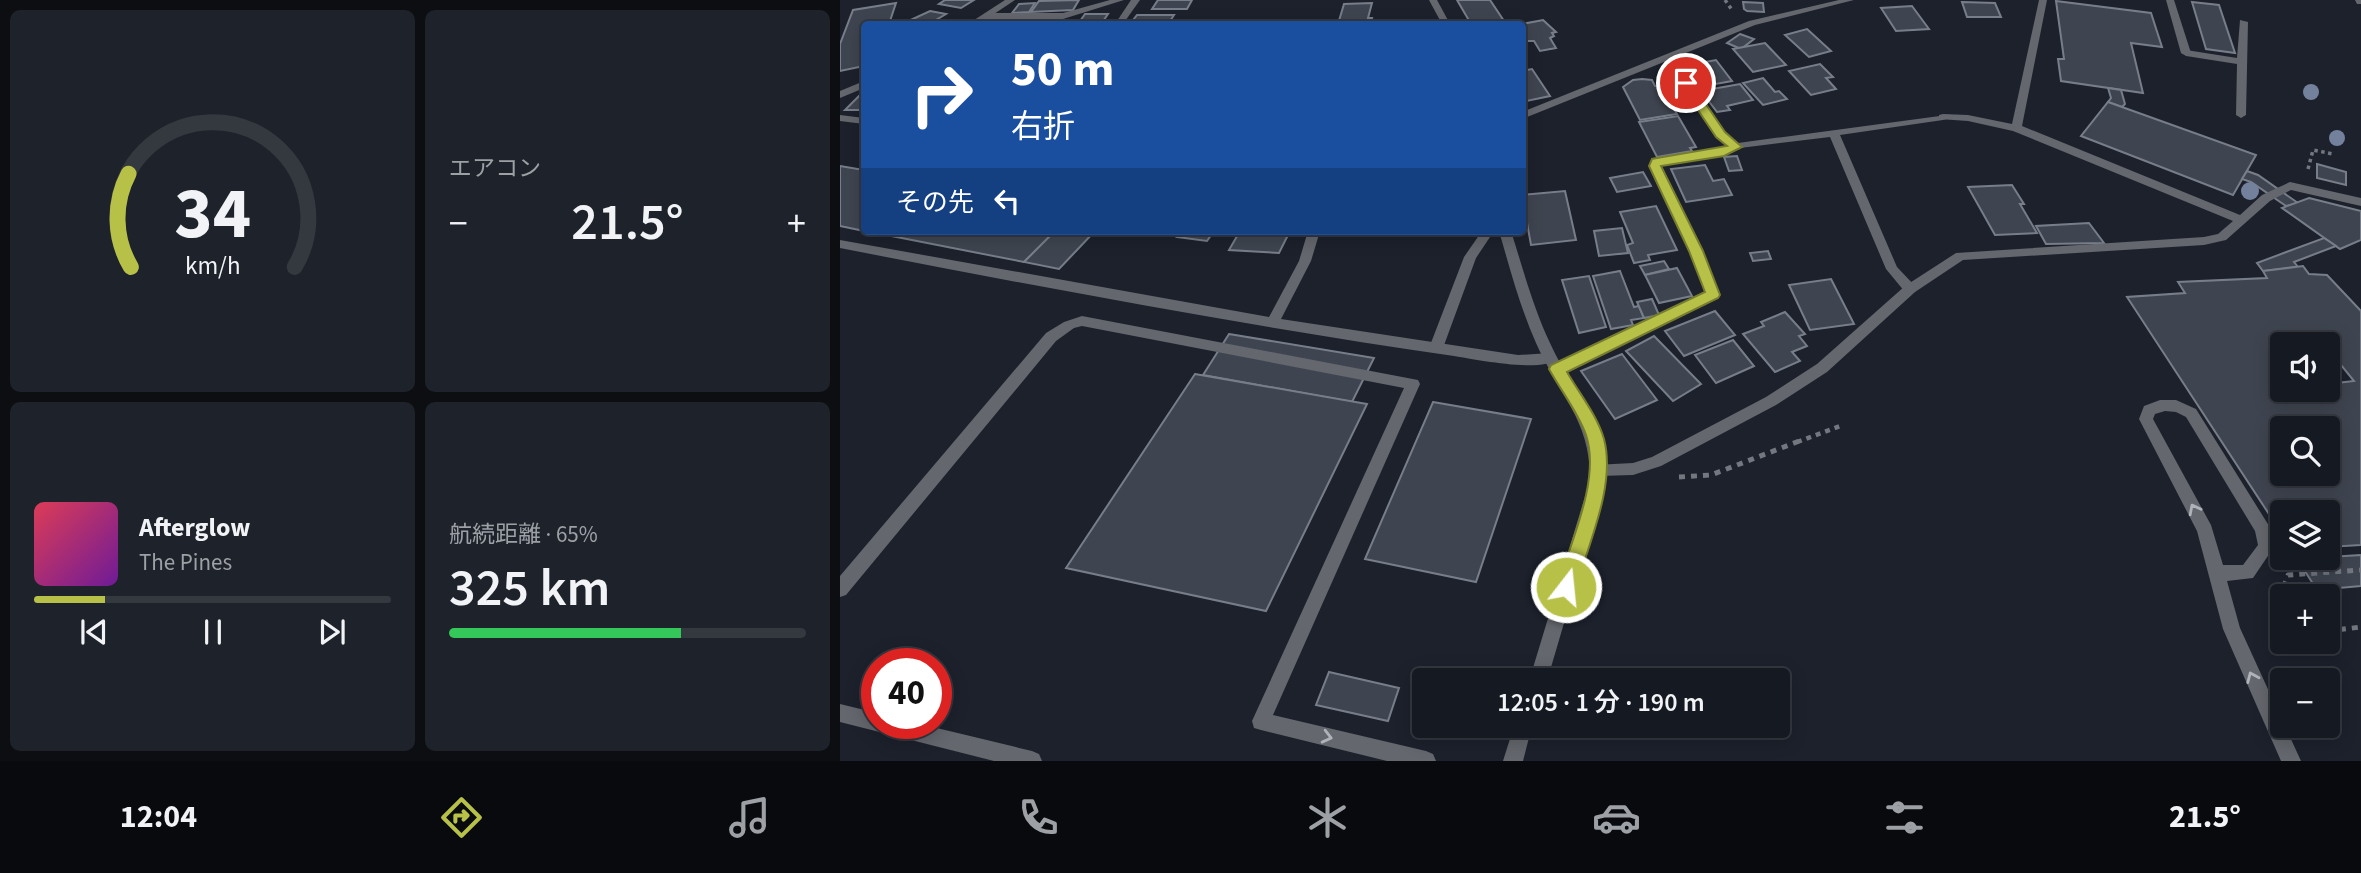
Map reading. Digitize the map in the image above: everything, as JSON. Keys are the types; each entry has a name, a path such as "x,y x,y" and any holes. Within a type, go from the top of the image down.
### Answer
{"street":[{"path":"978,21 1011,0"},
{"path":"987,16 1063,16 1120,0"},
{"path":"1121,21 1136,0"},
{"path":"1433,0 1444,21"},
{"path":"1526,115 1573,98 1665,57 1752,23 1850,0"},
{"path":"2016,128 2043,0"},
{"path":"2170,0 2186,53 2242,62"},
{"path":"2241,115 2243,22"},
{"path":"1665,57 1672,63 1721,134 1736,147"},
{"path":"840,95 861,85"},
{"path":"840,244 1058,287 1436,348 1553,364 1713,295 1696,251 1655,166 1657,162 1724,152 1736,147 1943,117 1968,118 2016,128 2241,220"},
{"path":"840,118 861,121"},
{"path":"1834,134 1892,269 1910,289"},
{"path":"1599,470 1633,469 1656,462 1771,401 1822,368 1910,289 1965,255 2204,241 2222,237 2266,198 2284,188 2305,188 2361,202"},
{"path":"1273,322 1305,261 1313,235"},
{"path":"1436,348 1470,257 1485,235"},
{"path":"1506,235 1553,364 1595,437 1599,470 1542,668"},
{"path":"840,589 1051,337 1069,325 1082,321 1413,384 1261,721 1426,761"},
{"path":"2217,573 2247,573 2266,547 2263,529 2191,413 2181,406 2155,407 2149,410 2146,419 2205,530 2232,629 2291,761"},
{"path":"840,713 861,718"},
{"path":"1513,761 1520,738"},
{"path":"945,739 1032,761"}],"path":[{"path":"2305,188 2313,150 2333,154"},
{"path":"1633,469 1661,476 1711,475 1843,425"},
{"path":"2285,584 2288,575 2361,570"},
{"path":"2340,630 2361,627"}],"building":[{"path":"945,0 974,0 961,8 939,4"},
{"path":"1079,0 1073,10 1031,12 1039,1"},
{"path":"1158,0 1192,0 1187,9 1152,9"},
{"path":"1457,0 1490,0 1504,21 1469,21"},
{"path":"2056,1 2151,13 2162,47 2131,43 2143,93 2061,81 2058,59 2064,59"},
{"path":"1743,2 1763,3 1764,12 1747,11"},
{"path":"1962,2 1995,3 2001,17 1967,17"},
{"path":"2192,2 2219,5 2235,53 2206,49"},
{"path":"896,3 890,21 861,21 861,67 840,71 840,44 853,10"},
{"path":"1035,3 1029,12 1012,13 1019,4"},
{"path":"1372,3 1368,18 1372,18 1371,21 1339,21 1344,4"},
{"path":"1912,6 1929,29 1896,31 1881,8"},
{"path":"930,11 946,14 934,21 908,21"},
{"path":"1085,14 1108,14 1103,21 1080,21"},
{"path":"1137,15 1174,15 1170,21 1132,21"},
{"path":"1543,20 1556,32 1552,33 1554,36 1550,38 1556,48 1540,51 1534,41 1526,41 1526,23"},
{"path":"1807,29 1831,51 1809,57 1785,35"},
{"path":"1740,34 1754,39 1741,49 1727,43"},
{"path":"1765,43 1786,65 1753,72 1733,49"},
{"path":"1716,60 1732,81 1699,87 1684,66"},
{"path":"1820,64 1833,77 1826,78 1836,89 1811,95 1789,71"},
{"path":"1532,69 1550,96 1526,101 1526,70"},
{"path":"1763,78 1775,92 1779,91 1787,99 1763,105 1743,83"},
{"path":"1633,80 1652,80 1655,86 1660,86 1677,114 1640,120 1623,87"},
{"path":"1740,84 1753,100 1727,106 1730,110 1717,112 1701,91"},
{"path":"2108,88 2121,90 2125,104 2122,107 2108,102 2111,98"},
{"path":"861,94 861,110 845,110"},
{"path":"2108,102 2256,155 2233,195 2081,136"},
{"path":"1678,116 1696,147 1690,148 1692,151 1657,157 1639,122"},
{"path":"1737,156 1742,170 1729,171 1724,157"},
{"path":"2317,164 2346,172 2346,185 2317,178"},
{"path":"1705,165 1713,181 1724,179 1732,195 1686,202 1671,169"},
{"path":"840,166 861,170 861,230 840,226"},
{"path":"2247,171 2258,175 2298,203 2286,206 2251,182 2242,179"},
{"path":"1643,172 1651,186 1617,192 1610,178"},
{"path":"2012,185 2037,233 1995,235 1968,187"},
{"path":"1565,191 1576,240 1531,245 1526,217 1526,195"},
{"path":"2309,198 2361,211 2361,240 2340,249 2282,208"},
{"path":"1656,206 1677,250 1648,255 1650,260 1634,263 1627,245 1633,243 1620,212"},
{"path":"2089,223 2104,243 2046,244 2036,226"},
{"path":"1622,228 1628,253 1599,256 1594,231"},
{"path":"886,235 1051,235 1024,262"},
{"path":"1051,235 1091,235 1059,269 1024,262"},
{"path":"1179,235 1211,235 1207,241 1177,237"},
{"path":"1238,235 1288,235 1279,253 1229,250"},
{"path":"2324,238 2336,246 2294,262 2298,267 2263,271 2257,263"},
{"path":"1768,251 1771,259 1753,261 1750,253"},
{"path":"1664,261 1669,269 1645,275 1640,266"},
{"path":"2303,266 2309,274 2327,275 2361,311 2361,545 2340,546 2340,500 2270,500 2270,516 2127,297 2185,293 2178,282 2267,278 2263,271"},
{"path":"1677,268 1692,296 1659,303 1645,275"},
{"path":"1620,271 1634,307 1639,306 1644,318 1631,320 1633,325 1611,329 1593,276"},
{"path":"1589,276 1606,327 1579,333 1562,280"},
{"path":"1831,279 1854,324 1810,330 1789,285"},
{"path":"1652,299 1659,315 1644,318 1637,302"},
{"path":"1715,311 1735,335 1684,356 1665,331"},
{"path":"1785,312 1805,334 1799,336 1807,346 1792,352 1800,361 1775,372 1743,334 1764,326 1761,322"},
{"path":"1229,334 1374,358 1352,402 1203,375"},
{"path":"1654,336 1701,384 1673,401 1626,351"},
{"path":"1733,340 1754,366 1716,383 1695,355"},
{"path":"1622,354 1657,400 1615,419 1581,371"},
{"path":"1195,374 1367,404 1266,611 1066,568"},
{"path":"1433,402 1531,419 1476,582 1365,559"},
{"path":"2361,555 2361,586 2340,588 2340,584 2313,584 2304,570 2340,570 2340,556"},
{"path":"1329,672 1399,688 1388,721 1316,705"}],"route":[{"path":"1566,587 1598,480 1599,460 1589,422 1557,369 1713,295 1696,251 1655,166 1657,162 1724,152 1736,147 1729,144 1721,134 1686,83"}]}
